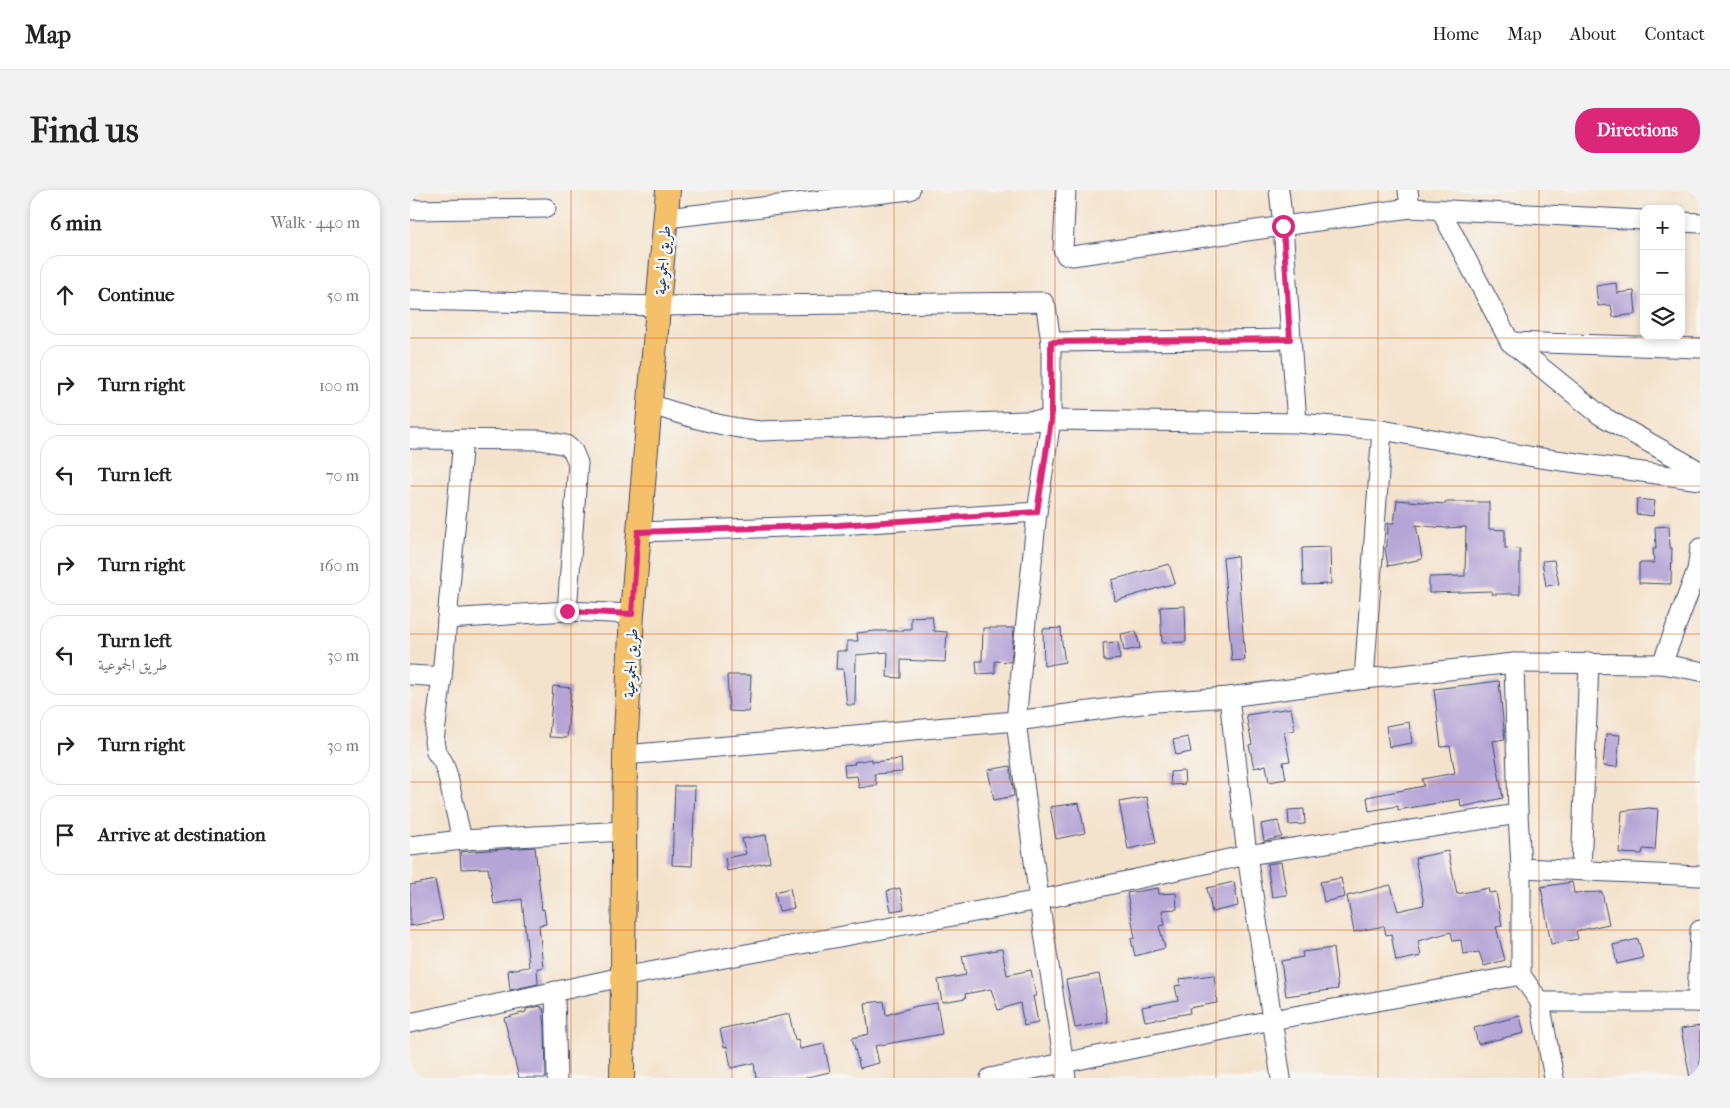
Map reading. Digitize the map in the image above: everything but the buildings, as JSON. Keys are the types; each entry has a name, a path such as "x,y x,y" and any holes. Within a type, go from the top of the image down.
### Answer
{"main road":[{"name":"طريق الجموعية","path":"622,1078 625,755 632,614 668,190"}],"street":[{"path":"1066,190 1063,249 1066,255 1072,256 1283,226 1409,199 1440,209 1640,220"},
{"path":"1279,190 1298,423"},
{"path":"666,218 900,191"},
{"path":"410,210 546,208"},
{"path":"1440,209 1510,342 1600,414 1696,469 1700,474"},
{"path":"1685,222 1700,223"},
{"path":"410,300 659,306 1043,302 1046,307 1051,342 1051,420 1037,512 1016,721 1039,900 1064,1070"},
{"path":"1051,342 1290,339"},
{"path":"1510,342 1700,348"},
{"path":"650,404 693,419 731,428 761,431 1051,420 1298,423 1382,430 1534,457 1700,480"},
{"path":"1364,679 1382,430"},
{"path":"410,439 541,440 566,445 573,451 578,463 567,611"},
{"path":"462,840 444,762 436,752 434,741 442,677 463,439"},
{"path":"638,532 839,525 1037,512"},
{"path":"1662,664 1699,570 1700,548"},
{"path":"447,619 567,611 632,614"},
{"path":"625,755 1016,721 1156,702 1229,696 1514,663 1589,662 1662,664 1700,671"},
{"path":"1581,870 1589,662"},
{"path":"1514,663 1521,868 1521,975 1540,1002 1554,1078"},
{"path":"410,675 442,677"},
{"path":"1229,696 1247,855 1281,1078"},
{"path":"410,1023 622,977 1039,900 1247,855 1518,814"},
{"path":"410,846 462,840 625,831"},
{"path":"1521,868 1700,876"},
{"path":"1540,1002 1698,1002 1700,930"},
{"path":"990,1078 1064,1070 1272,1020 1521,975"},
{"path":"554,991 557,1078"}],"route":[{"path":"567,611 632,614 638,532 839,525 1037,512 1051,420 1051,342 1290,339 1283,226"}]}
